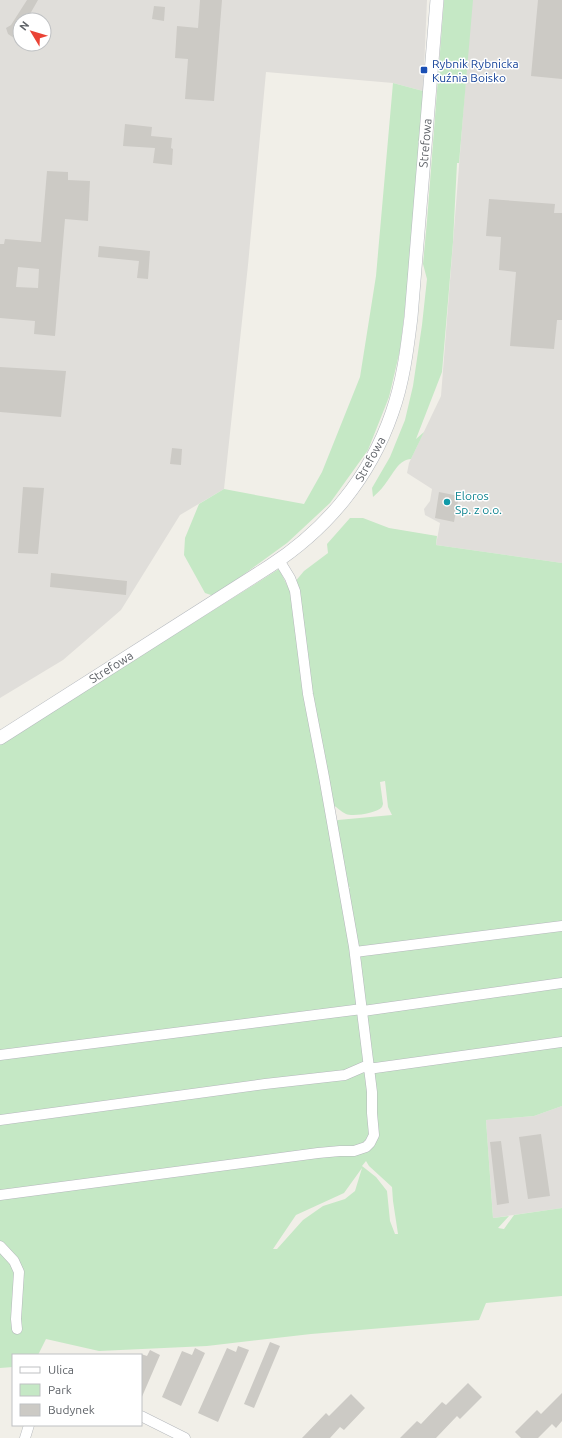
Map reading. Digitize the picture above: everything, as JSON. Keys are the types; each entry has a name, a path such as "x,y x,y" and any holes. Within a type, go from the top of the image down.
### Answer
{"street":[{"name":"Strefowa","path":"0,738 279,560 314,533 332,515 348,496 376,450 388,425 398,394 406,361 411,317 437,0"},
{"path":"0,1195 318,1153 354,1151 366,1147 372,1140 374,1135 372,1092 355,952 308,694 295,591 290,578 279,560"},
{"path":"355,952 562,926"},
{"path":"0,1055 363,1010 562,983"},
{"path":"0,1120 257,1085 345,1075 368,1067 562,1042"},
{"path":"0,1246 14,1260 19,1272 16,1319 17,1329"},
{"path":"142,1416 186,1438"},
{"path":"25,1438 30,1426"}],"shaded area":[{"path":"0,0 427,0 423,91 393,83 266,72 248,265 224,489 180,515 121,610 63,660 0,698"},
{"path":"472,0 562,0 562,563 436,545 440,523 425,515 424,509 430,501 432,489 407,473 409,463 441,396"},
{"path":"562,1106 562,1208 493,1218 486,1120 534,1116"}],"green space":[{"path":"444,0 473,0 459,163 457,163 453,242 442,372 416,439 424,432 411,459 403,461 400,464 383,487 373,497 372,488 390,457 405,420 413,386 422,325 427,279 423,264"},
{"path":"393,83 423,91 413,243 400,350 389,397 368,450 330,503 287,543 214,596 205,593 184,555 185,538 199,504 224,489 304,504 322,472 360,377 376,276"},
{"path":"350,518 363,518 389,528 437,536 436,545 562,563 562,1106 534,1116 486,1120 493,1218 509,1216 498,1228 504,1229 514,1215 562,1208 562,1296 486,1303 479,1320 311,1334 207,1346 99,1351 46,1339 38,1354 12,1354 12,1367 0,1368 0,744 279,569 289,589 304,571 328,553 327,544","holes":["385,781 388,807 392,815 338,820 335,822 347,884 350,888 339,890 333,805 349,815 365,814 375,811 382,807 383,804 380,782","366,1161 369,1166 392,1187 398,1234 395,1234 390,1221 387,1191 376,1177 362,1166","362,1168 355,1191 345,1199 323,1206 303,1220 277,1249 273,1249 296,1215 344,1193"]}],"building":[{"path":"27,0 38,0 31,12 19,12"},
{"path":"200,0 222,0 214,101 185,99 188,59 175,58 177,26 198,28"},
{"path":"538,0 562,0 562,79 531,76"},
{"path":"154,6 165,7 164,21 152,19"},
{"path":"12,23 12,37 8,34 6,28"},
{"path":"125,124 152,127 151,136 172,138 172,165 153,163 155,148 123,146"},
{"path":"47,171 68,172 68,180 90,181 88,221 65,219 55,336 34,334 35,321 0,318 0,244 4,244 5,239 41,242","holes":["18,267 39,269 38,288 16,287"]},
{"path":"489,199 555,204 554,213 562,213 562,320 557,320 554,349 510,346 516,272 499,270 501,237 486,236"},
{"path":"99,246 150,251 148,279 137,278 139,261 98,257"},
{"path":"0,367 66,371 61,417 0,412"},
{"path":"172,448 182,449 181,465 170,464"},
{"path":"23,487 44,488 38,554 18,553"},
{"name":"Eloros Sp. z o.o.","path":"439,492 459,496 454,522 435,518"},
{"path":"51,573 127,581 126,595 50,587"},
{"path":"541,1134 550,1196 528,1199 519,1137"},
{"path":"501,1141 509,1203 497,1205 490,1142"},
{"path":"270,1342 280,1346 254,1408 244,1404"},
{"path":"238,1346 249,1350 218,1422 198,1413 227,1348 236,1352"},
{"path":"195,1348 205,1353 181,1406 162,1397 182,1351 192,1355"},
{"path":"150,1350 160,1355 142,1397 142,1354 147,1356"},
{"path":"468,1383 482,1397 460,1419 457,1416 436,1438 400,1438 417,1421 421,1424 442,1402 446,1405"},
{"path":"562,1393 562,1421 556,1428 552,1424 538,1438 521,1438 515,1432 537,1410 541,1414"},
{"path":"351,1394 365,1408 344,1430 340,1427 330,1438 302,1438 326,1413 329,1416"}],"place":[{"name":"Rybnik Rybnicka Kuźnia Boisko","path":"424,70"},
{"name":"Eloros Sp. z o.o.","path":"447,502"}]}
